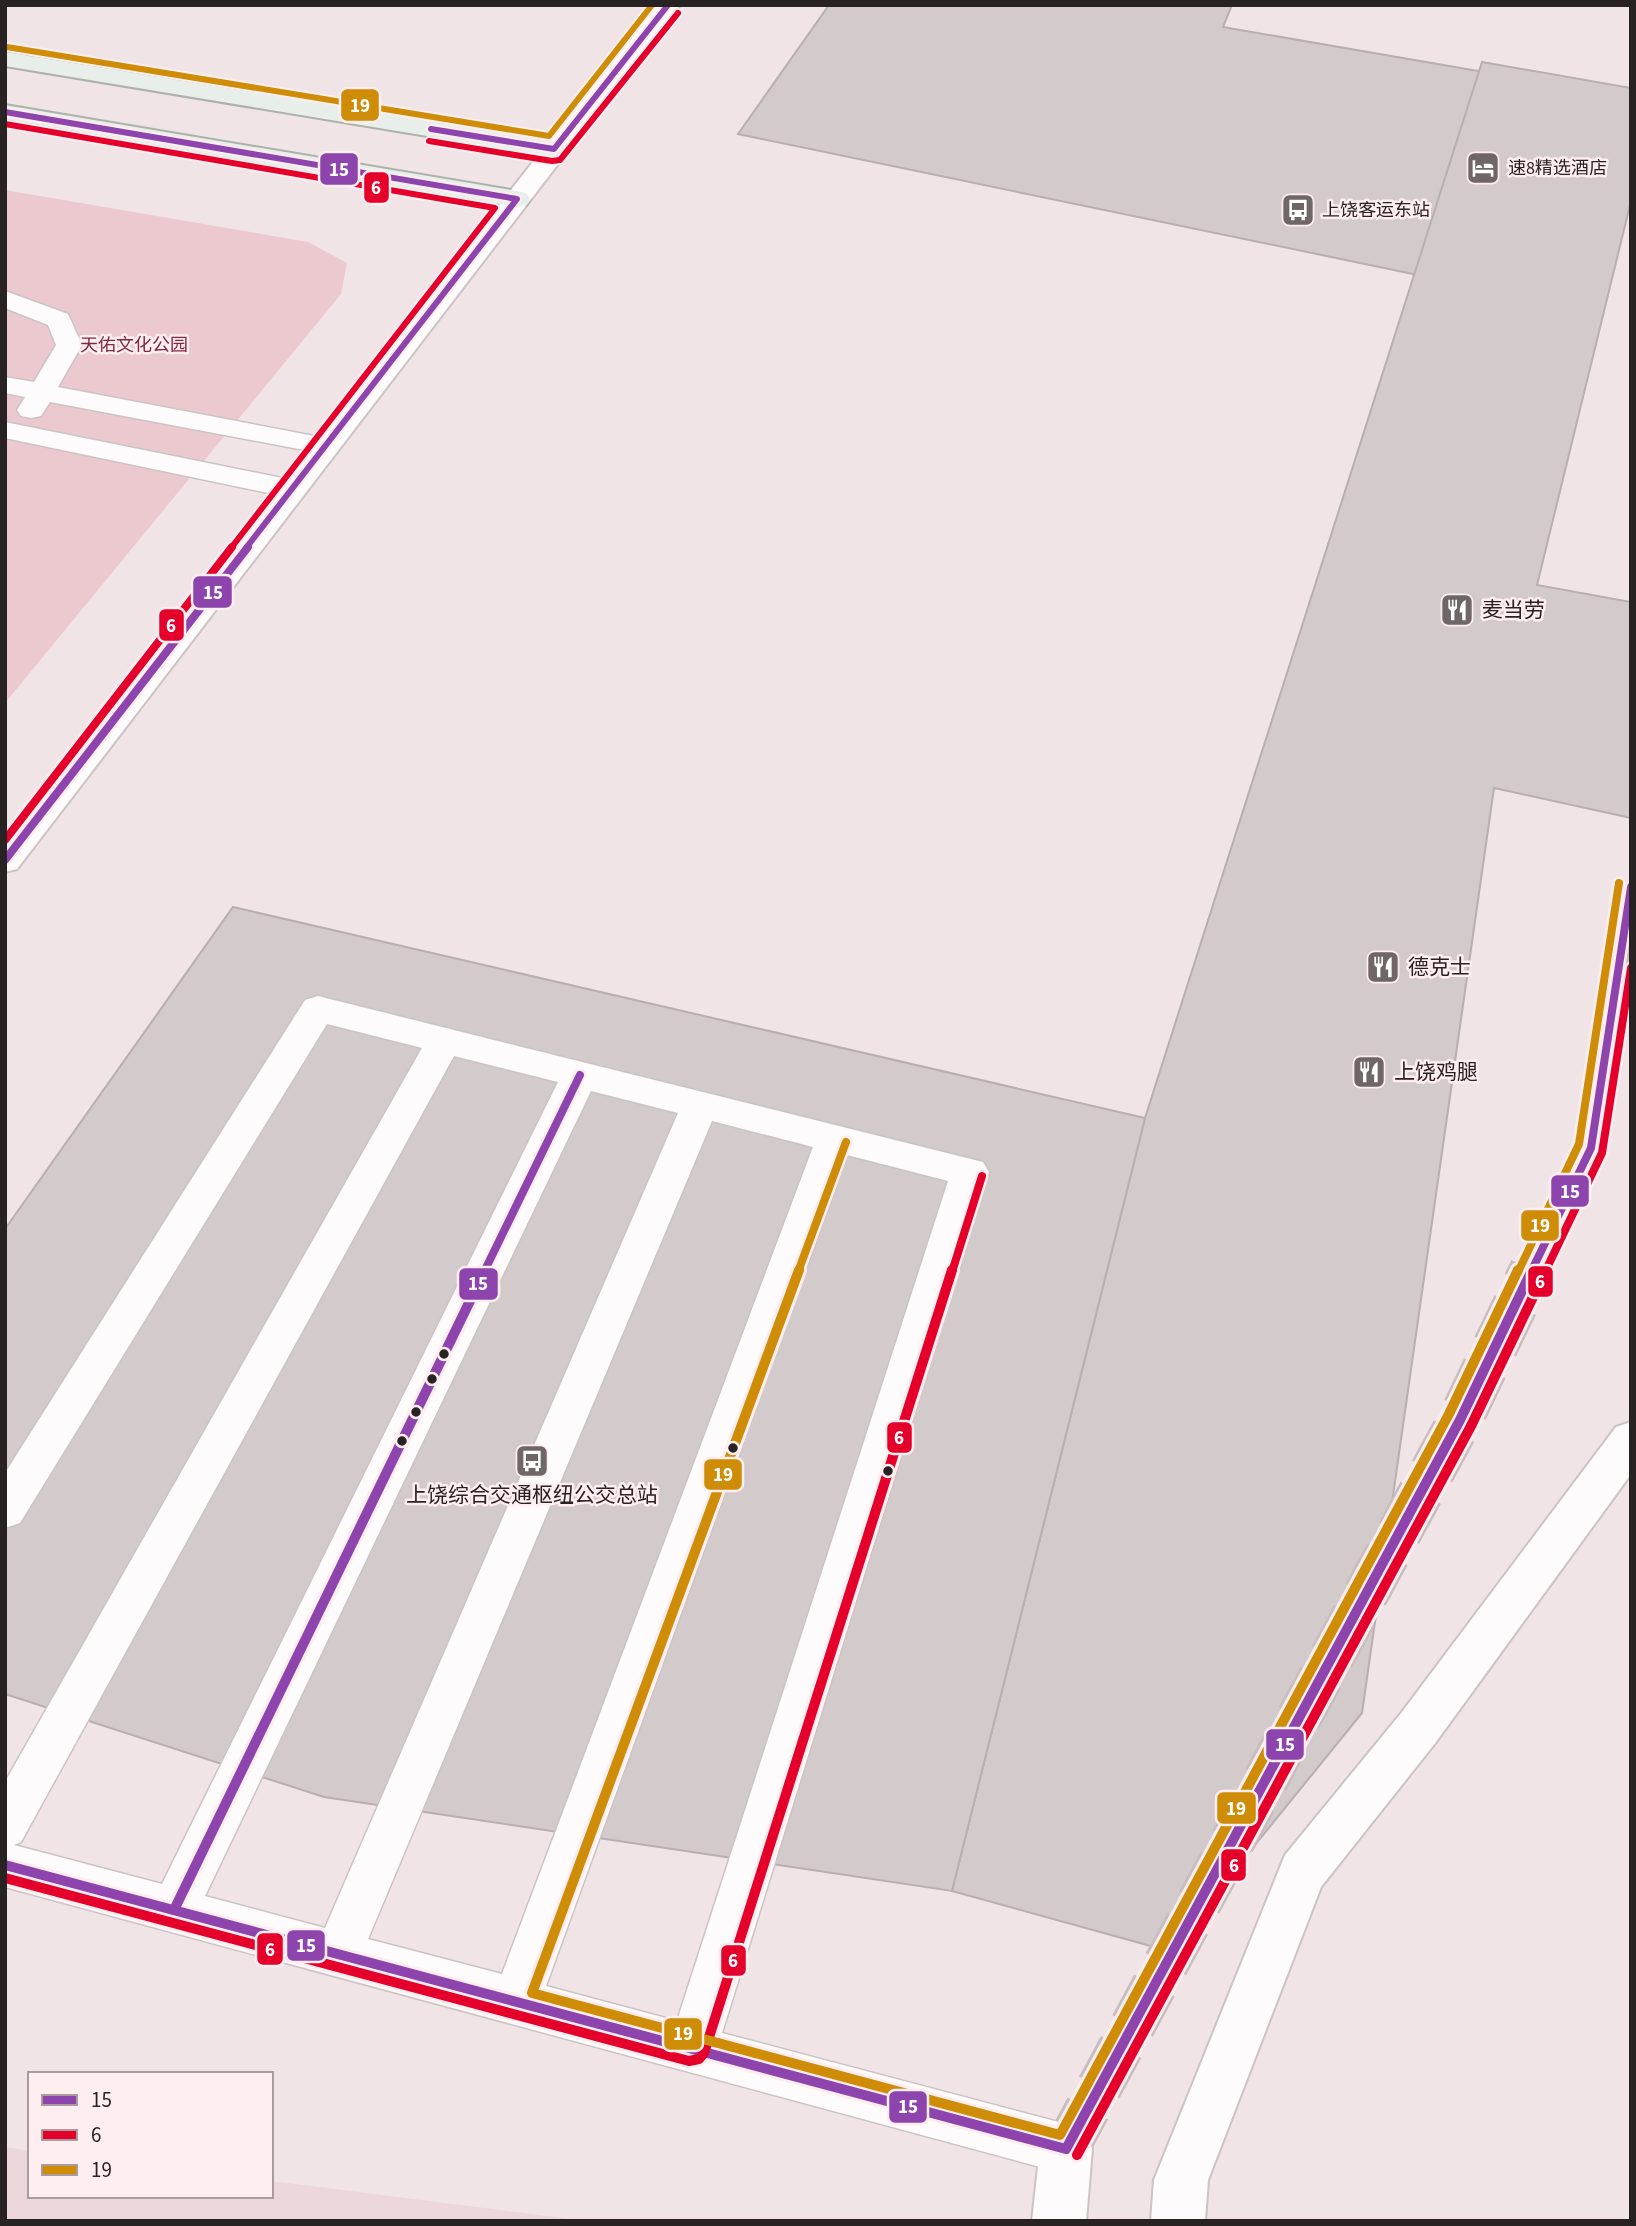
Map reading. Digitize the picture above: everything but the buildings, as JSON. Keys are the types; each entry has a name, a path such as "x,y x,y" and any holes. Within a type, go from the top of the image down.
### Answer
{"main road":[{"path":"5,59 554,149"},
{"path":"5,112 517,199"}],"street":[{"path":"5,860 668,5"},
{"path":"1178,2221 1181,2180 1302,1872 1419,1727 1631,1440"},
{"path":"1059,2221 1066,2149"}],"lane":[{"path":"5,299 59,320 69,345 43,392 8,436 292,489"},
{"path":"5,385 325,446"},
{"path":"5,1510 318,1009 970,1172 692,2049"},
{"path":"5,1827 444,1041"},
{"path":"174,1910 580,1075"},
{"path":"338,1954 700,1105"},
{"path":"516,2001 835,1138"},
{"path":"5,1865 1066,2149"}],"shaded area":[{"path":"5,2147 28,2151 28,2198 273,2198 273,2181 586,2221 5,2221"}],"green space":[{"name":"天佑文化公园","path":"5,190 308,242 347,263 341,294 5,703"}],"tunnel":[{"path":"1531,1272 1591,1148 1631,885"},
{"path":"1066,2149 1460,1420 1532,1270"}],"transit line":[{"name":"19","path":"7,47 549,136 652,5"},
{"name":"15","path":"431,129 554,149 668,5"},
{"name":"6","path":"429,141 552,161 560,160 678,13"},
{"name":"15","path":"5,112 517,199 5,860"},
{"name":"6","path":"5,124 495,208 5,840"},
{"name":"19","path":"846,1142 532,1993 1060,2135 1449,1414 1579,1144 1619,883"},
{"name":"15","path":"5,1865 1066,2149 1460,1420 1591,1148 1631,887"},
{"name":"6","path":"1077,2155 1471,1426 1602,1153 1631,968"},
{"name":"15","path":"174,1910 580,1075"},
{"name":"6","path":"5,1878 689,2061 699,2059 704,2053 982,1176"}],"place":[{"name":"速8精选酒店","path":"1483,168"},
{"name":"上饶客运东站","path":"1298,210"},
{"name":"麦当劳","path":"1457,610"},
{"name":"德克士","path":"1383,967"},
{"name":"上饶鸡腿","path":"1369,1072"},
{"name":"上饶综合交通枢纽公交总站","path":"532,1461"}]}
